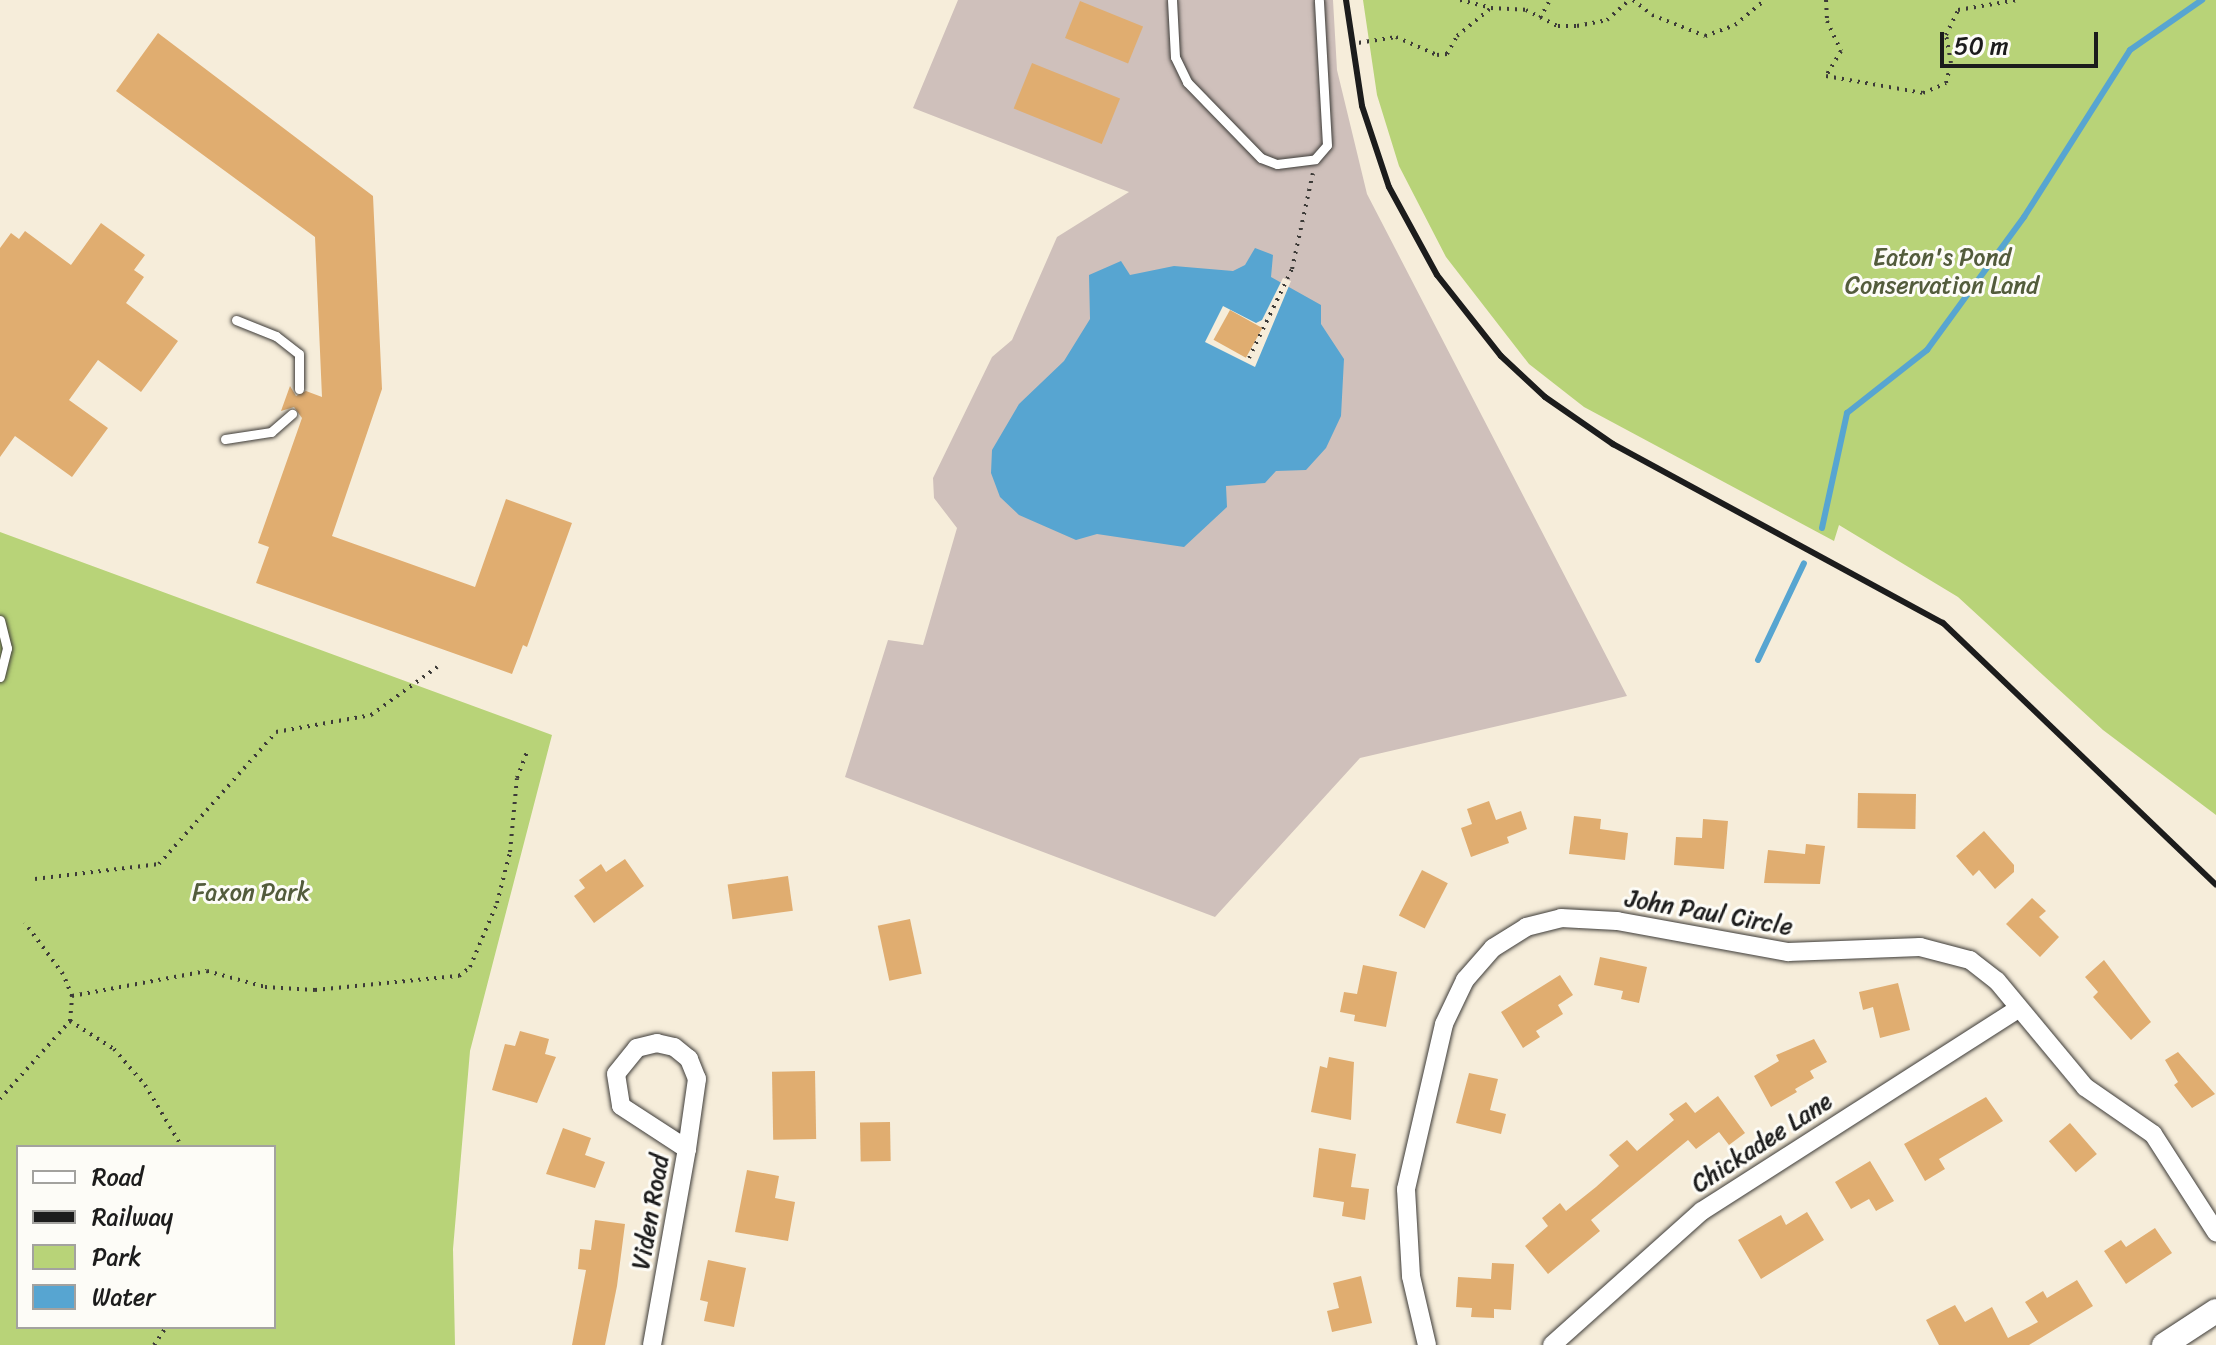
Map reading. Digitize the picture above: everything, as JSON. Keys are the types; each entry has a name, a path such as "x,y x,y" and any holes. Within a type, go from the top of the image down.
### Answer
{"main road":[{"path":"2179,1341 2216,1311"}],"street":[{"name":"John Paul Circle","path":"1427,1345 1413,1284 1406,1219 1411,1154 1450,1008 1483,958 1515,933 1548,919 1574,917 1788,952 1931,948 1979,965 2085,1087 2153,1134 2216,1232"},
{"name":"Chickadee Lane","path":"1552,1345 1702,1211 2019,1008"},
{"name":"Viden Road","path":"652,1345 687,1149 697,1087 689,1059 666,1044 646,1044 630,1052 616,1074 617,1098 627,1113 687,1149"}],"lane":[{"path":"1172,0 1175,57 1187,82 1261,158 1277,164 1315,159 1327,145 1319,0"},
{"path":"236,320 276,336 299,354 299,389"},
{"path":"225,439 271,432 292,414"},
{"path":"0,620 7,648 0,677"}],"path":[{"path":"1460,0 1491,8 1526,10 1558,26 1607,20 1629,2 1652,15 1705,36 1735,25 1765,0"},
{"path":"1540,18 1550,0"},
{"path":"1826,0 1827,21 1841,51 1826,76 1923,93 1946,83 1951,63 1946,35 1958,10 2017,0"},
{"path":"1351,44 1396,37 1437,55 1447,54 1457,36 1491,8"},
{"path":"1249,358 1292,269 1315,159"},
{"path":"35,879 159,864 276,732 371,715 437,667"},
{"path":"72,996 207,971 265,987 315,990 459,976 470,967 497,903 510,852 517,778 528,750"},
{"path":"0,1099 70,1021 72,996 53,956 25,923"},
{"path":"70,1021 114,1049 145,1085 181,1145"}],"shaded area":[{"path":"958,0 1333,0 1337,70 1367,194 1627,696 1360,758 1215,917 845,777 888,640 923,645 957,528 934,498 933,478 992,357 1012,340 1057,237 1129,192 913,108"}],"green space":[{"name":"Eaton's Pond Conservation Land","path":"1363,0 2216,0 2216,815 2103,730 1958,597 1839,525 1834,541 1584,407 1529,364 1446,257 1399,166 1377,95"},
{"name":"Faxon Park","path":"0,532 552,735 470,1051 453,1249 455,1345 0,1345"}],"water":[{"path":"1255,248 1273,255 1271,277 1321,305 1321,324 1344,359 1341,416 1326,448 1306,470 1276,471 1265,483 1226,486 1227,507 1184,547 1097,534 1076,540 1019,515 1000,497 991,473 992,450 1019,404 1064,361 1090,319 1089,275 1121,261 1130,275 1174,266 1233,271 1245,265"}],"pier":[{"path":"1283,278 1291,281 1255,367 1205,342 1223,306 1256,323 1262,320"}],"building":[{"path":"1080,1 1143,26 1128,64 1065,38"},
{"path":"158,33 373,196 382,389 332,536 475,587 506,499 572,523 527,647 523,645 512,674 256,583 269,547 258,543 302,418 294,407 281,411 290,386 296,396 306,391 322,397 315,237 116,91"},
{"path":"1032,63 1120,99 1102,144 1014,108"},
{"path":"101,223 145,255 134,270 144,277 126,303 178,341 141,392 98,360 69,400 108,428 72,477 15,436 0,457 0,248 11,233 19,239 25,231 71,265"},
{"path":"1230,310 1262,328 1246,358 1214,340"},
{"path":"1858,793 1916,794 1915,829 1857,828"},
{"path":"1489,801 1496,820 1521,811 1527,829 1507,837 1509,843 1471,857 1461,828 1472,824 1467,809"},
{"path":"1574,816 1601,819 1600,829 1628,833 1625,860 1569,854"},
{"path":"1703,819 1728,821 1724,869 1674,865 1676,837 1702,838"},
{"path":"1984,831 2014,865 2014,872 1995,889 1979,870 1973,876 1956,856"},
{"path":"1806,844 1825,846 1820,884 1764,883 1768,850 1805,854"},
{"path":"625,859 644,886 594,923 574,896 585,888 579,880 601,864 606,872"},
{"path":"1422,870 1448,883 1425,929 1399,915"},
{"path":"788,876 793,911 732,919 728,884"},
{"path":"2032,898 2046,911 2039,917 2059,937 2040,957 2006,924"},
{"path":"910,919 922,974 889,981 878,926"},
{"path":"1600,957 1647,967 1639,1003 1621,999 1623,991 1594,985"},
{"path":"2104,960 2151,1022 2131,1040 2093,997 2098,992 2085,977"},
{"path":"1363,965 1397,972 1386,1027 1354,1021 1355,1015 1340,1012 1344,992 1357,994"},
{"path":"1560,975 1573,995 1558,1005 1563,1014 1536,1031 1540,1037 1523,1048 1501,1012"},
{"path":"1898,983 1910,1030 1880,1038 1873,1007 1863,1010 1859,992"},
{"path":"520,1031 549,1039 545,1054 556,1057 537,1103 492,1090 505,1044 515,1046"},
{"path":"1814,1039 1827,1062 1810,1071 1814,1078 1795,1089 1797,1092 1771,1107 1754,1076 1779,1061 1776,1055"},
{"path":"2178,1052 2215,1094 2192,1108 2174,1085 2178,1082 2165,1060"},
{"path":"1329,1057 1354,1062 1351,1120 1311,1112 1320,1066 1327,1068"},
{"path":"815,1071 816,1139 773,1140 772,1072"},
{"path":"1469,1073 1498,1079 1490,1110 1506,1114 1501,1134 1456,1123"},
{"path":"1718,1096 1745,1133 1729,1145 1719,1132 1696,1149 1688,1140 1591,1220 1600,1231 1548,1274 1525,1246 1548,1226 1542,1218 1560,1203 1566,1211 1619,1166 1609,1155 1627,1140 1637,1151 1674,1120 1669,1114 1686,1102 1695,1113"},
{"path":"1986,1097 2003,1121 1939,1159 1945,1169 1925,1181 1904,1144"},
{"path":"890,1122 891,1161 861,1162 860,1123"},
{"path":"2070,1123 2097,1154 2076,1172 2049,1141"},
{"path":"563,1128 591,1138 585,1155 605,1162 595,1188 546,1174"},
{"path":"1319,1148 1356,1154 1351,1187 1369,1189 1365,1220 1342,1216 1344,1202 1313,1197"},
{"path":"1870,1161 1894,1201 1876,1211 1869,1199 1851,1209 1835,1182"},
{"path":"747,1170 779,1176 775,1198 795,1202 788,1241 735,1232"},
{"path":"1807,1212 1824,1240 1761,1279 1738,1240 1781,1215 1786,1225"},
{"path":"595,1220 625,1224 617,1286 605,1345 572,1345 586,1270 578,1269 580,1249 591,1250"},
{"path":"2155,1228 2172,1253 2126,1284 2104,1251 2121,1240 2126,1247"},
{"path":"708,1260 746,1268 734,1327 704,1321 708,1302 700,1300"},
{"path":"1492,1263 1514,1264 1511,1310 1494,1309 1494,1318 1471,1317 1472,1308 1456,1307 1458,1277 1491,1279"},
{"path":"1361,1276 1372,1323 1332,1332 1327,1311 1339,1308 1333,1283"},
{"path":"2077,1280 2093,1306 2029,1345 1939,1345 1926,1320 1955,1305 1965,1322 1992,1307 2008,1338 2038,1322 2025,1302 2043,1291 2047,1298"}],"waterway":[{"path":"1822,528 1847,413 1927,350 2024,217 2130,50 2202,0"},
{"path":"1758,660 1804,563"}],"railway":[{"path":"1346,0 1362,106 1389,187 1437,275 1501,356 1545,397 1613,444 1943,623 2216,885"}]}
